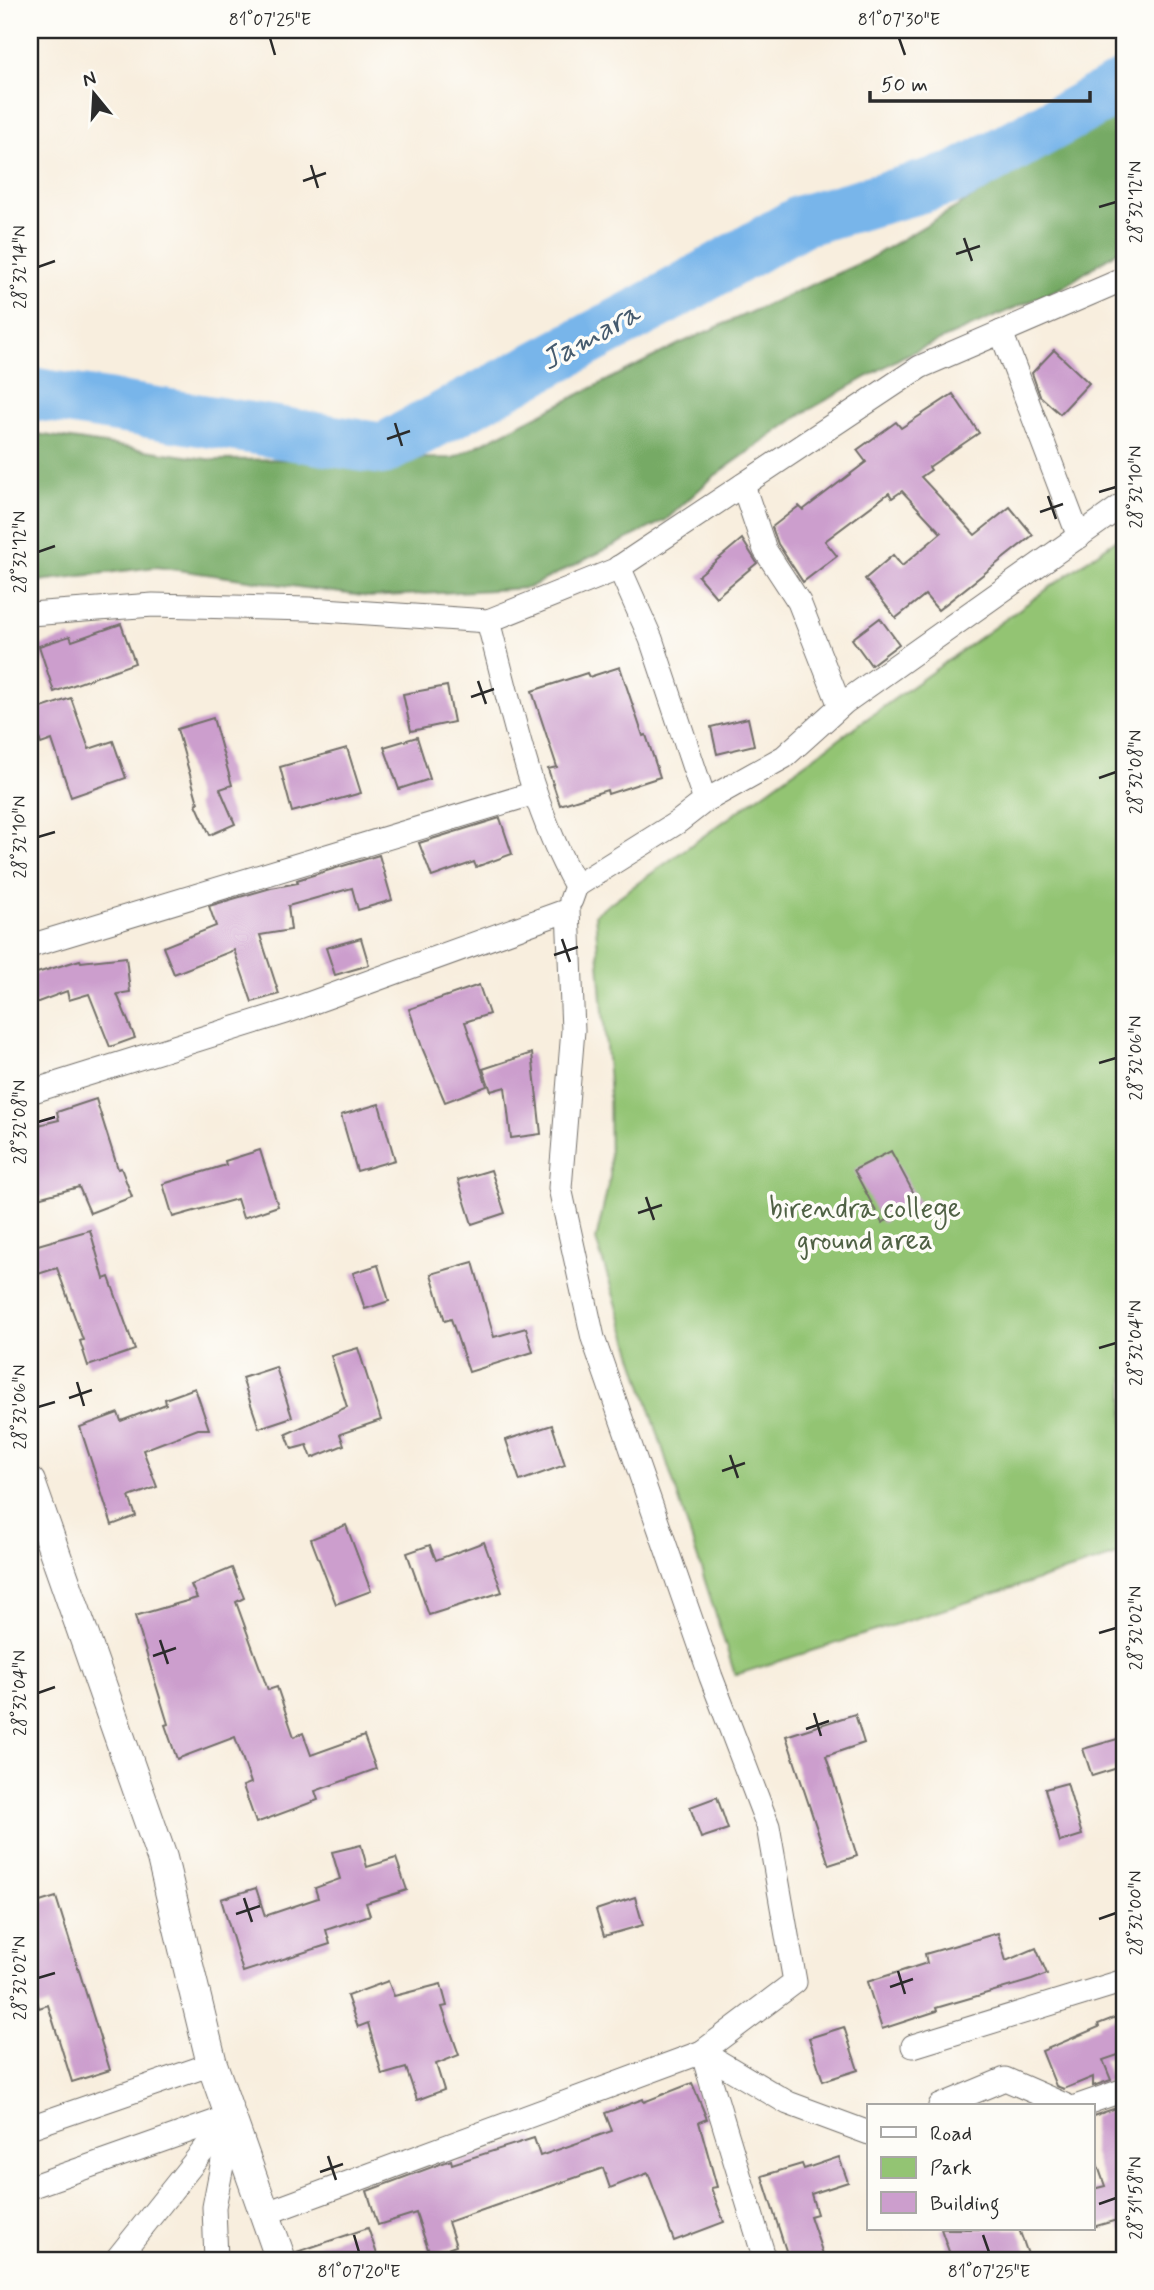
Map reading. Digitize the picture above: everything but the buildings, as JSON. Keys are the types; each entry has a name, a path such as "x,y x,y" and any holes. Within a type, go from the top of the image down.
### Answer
{"street":[{"path":"30,614 153,605 309,609 488,621 619,567 920,368 1124,279"},
{"path":"1001,332 1079,537"},
{"path":"743,485 765,550 799,602 840,706"},
{"path":"264,2214 702,2052 795,1982 768,1826 711,1677 593,1338 560,1188 573,1030 568,910 576,886 678,822 705,801 784,757 840,706 1124,504"},
{"path":"619,567 652,639 705,801"},
{"path":"488,621 535,793 561,860 576,886"},
{"path":"30,946 535,793"},
{"path":"30,1092 286,1012 568,910"},
{"path":"30,1482 162,1857 212,2064 281,2260"},
{"path":"913,2046 1124,1980"},
{"path":"702,2052 789,2103 867,2132"},
{"path":"702,2052 765,2260"},
{"path":"30,2127 212,2064"},
{"path":"945,2104 1005,2078 1063,2104"},
{"path":"1084,2104 1124,2090"},
{"path":"30,2187 231,2116"},
{"path":"116,2260 231,2116"},
{"path":"216,2260 214,2207 231,2116"}],"green space":[{"path":"1124,108 1124,247 1063,287 904,356 802,414 713,477 666,520 528,588 369,597 156,567 30,582 30,433 213,460 453,458 679,344 865,261"},
{"name":"birendra college ground area","path":"1124,534 1124,1553 735,1675 596,1240 610,1177 609,1083 595,914"}],"waterway":[{"name":"Jamara","path":"30,393 383,449 658,303 801,221 957,177 1124,85"}]}
